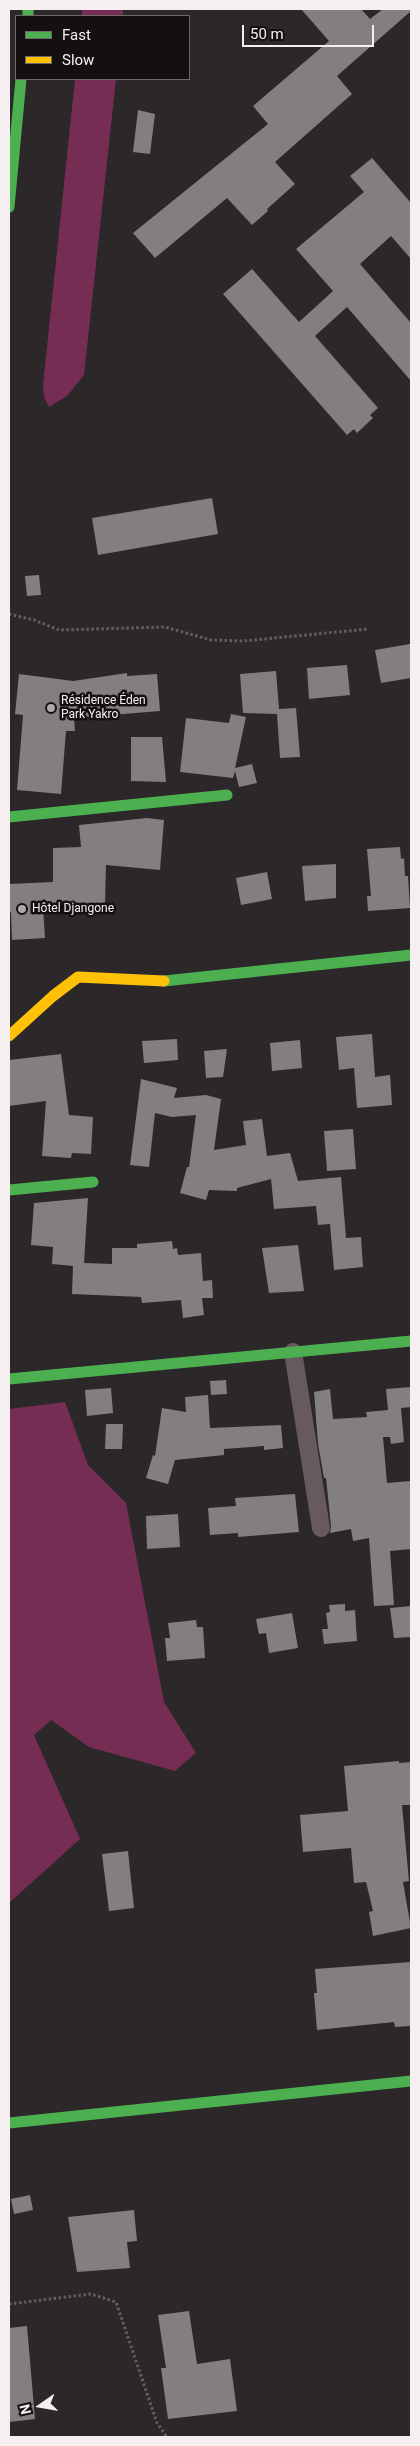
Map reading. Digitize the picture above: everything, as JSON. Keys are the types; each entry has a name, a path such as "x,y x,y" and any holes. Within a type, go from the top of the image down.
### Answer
{"street":[{"path":"9,207 21,80"},
{"path":"9,817 227,795"},
{"path":"9,1036 53,996 78,977 169,982 411,955"},
{"path":"9,1190 93,1182"},
{"path":"9,1379 411,1341"},
{"path":"293,1352 321,1528"},
{"path":"9,2123 306,2094 411,2081"}],"path":[{"path":"9,614 34,620 59,630 165,627 211,640 243,641 369,629"},
{"path":"9,2304 91,2294 116,2302 157,2423 167,2437"}],"shaded area":[{"path":"82,9 123,9 123,15 82,15"},
{"path":"75,80 116,80 84,375 67,396 49,407 44,397 43,385"},
{"path":"65,1402 88,1465 126,1503 164,1702 196,1753 175,1771 89,1747 51,1720 34,1735 80,1839 9,1903 9,1409"}],"building":[{"path":"301,9 361,9 370,19 383,9 411,9 411,11 337,76 352,94 275,162 295,184 267,209 268,211 252,225 227,198 155,258 133,233 268,124 253,106 329,41"},
{"path":"138,110 155,114 150,154 133,152"},
{"path":"372,158 411,203 411,259 391,236 360,264 411,323 411,381 347,307 315,336 378,408 370,415 373,418 357,433 354,429 347,435 223,294 252,269 299,322 333,291 296,249 364,192 350,176"},
{"path":"212,498 218,534 98,555 92,518"},
{"path":"39,575 41,595 27,596 25,576"},
{"path":"410,644 411,678 381,683 375,650"},
{"path":"347,665 350,695 309,699 307,668"},
{"path":"276,671 279,709 296,708 300,757 280,758 277,714 243,713 240,674"},
{"path":"127,673 127,676 157,674 160,711 74,718 75,731 66,731 61,794 17,790 23,715 15,714 19,674 73,681"},
{"path":"231,714 246,717 235,768 252,764 257,783 239,787 235,771 233,778 180,772 186,718 229,723"},
{"path":"131,737 162,737 166,782 131,781"},
{"path":"147,818 164,820 160,870 106,865 105,905 43,907 45,938 12,940 9,884 53,882 53,848 81,847 79,825"},
{"path":"400,847 401,859 404,858 405,876 408,876 410,908 368,911 367,896 371,896 367,849"},
{"path":"336,864 336,898 305,901 302,866"},
{"path":"267,872 272,899 241,905 236,878"},
{"path":"372,1034 375,1077 390,1075 392,1105 357,1108 354,1068 339,1070 336,1037"},
{"path":"177,1039 178,1060 144,1063 142,1041"},
{"path":"300,1040 302,1068 272,1071 270,1043"},
{"path":"227,1049 223,1077 206,1078 204,1051"},
{"path":"61,1054 69,1115 93,1117 91,1154 72,1153 71,1158 42,1156 46,1101 9,1106 9,1060"},
{"path":"141,1079 177,1088 174,1098 206,1095 221,1099 214,1150 246,1145 243,1121 262,1119 267,1156 290,1153 298,1181 341,1177 346,1238 361,1237 363,1267 334,1270 330,1224 318,1225 316,1206 274,1209 271,1179 237,1188 237,1191 209,1190 206,1200 180,1193 187,1167 189,1167 196,1115 172,1117 155,1113 149,1167 130,1165"},
{"path":"353,1129 356,1169 327,1171 324,1131"},
{"path":"88,1198 84,1263 112,1264 112,1248 137,1248 137,1244 172,1241 173,1249 177,1248 178,1255 201,1253 203,1281 212,1280 213,1298 202,1298 204,1315 183,1318 181,1300 142,1303 141,1297 72,1294 73,1266 52,1264 53,1247 31,1245 34,1203"},
{"path":"298,1245 304,1291 269,1293 262,1248"},
{"path":"226,1380 227,1394 211,1395 210,1381"},
{"path":"411,1387 411,1407 401,1408 404,1442 391,1444 390,1437 383,1437 387,1483 411,1481 411,1549 390,1551 394,1605 374,1606 369,1538 353,1541 351,1529 330,1533 331,1526 326,1478 324,1478 318,1444 314,1392 330,1389 333,1419 367,1417 366,1412 388,1410 386,1389"},
{"path":"111,1388 113,1413 87,1416 85,1390"},
{"path":"208,1395 210,1428 281,1425 283,1448 264,1450 264,1446 224,1449 224,1455 175,1460 168,1484 146,1478 153,1455 155,1456 162,1408 186,1412 185,1397"},
{"path":"106,1424 123,1424 122,1449 105,1449"},
{"path":"295,1494 299,1532 238,1537 238,1533 210,1535 208,1508 236,1506 235,1498"},
{"path":"178,1514 180,1547 147,1549 146,1516"},
{"path":"345,1604 345,1611 355,1610 357,1641 324,1644 322,1629 328,1629 326,1613 330,1612 329,1605"},
{"path":"411,1606 411,1637 394,1638 390,1608"},
{"path":"292,1613 298,1648 269,1653 266,1633 259,1634 256,1619"},
{"path":"196,1620 197,1627 203,1627 205,1658 167,1661 165,1638 170,1638 168,1623"},
{"path":"399,1761 399,1763 411,1762 411,1805 402,1805 409,1881 403,1882 411,1928 373,1936 369,1912 373,1911 366,1882 354,1883 351,1848 303,1852 300,1815 348,1811 344,1766"},
{"path":"128,1851 134,1908 109,1911 102,1854"},
{"path":"411,1962 411,2026 395,2027 394,2022 317,2030 314,1993 317,1993 315,1969"},
{"path":"30,2195 33,2210 14,2214 11,2199"},
{"path":"134,2210 137,2241 127,2242 130,2268 77,2272 68,2217"},
{"path":"189,2311 197,2364 230,2359 237,2411 168,2419 161,2368 166,2368 158,2315"},
{"path":"27,2326 35,2419 9,2422 9,2328"}],"traffic: fast":[{"path":"28,9 28,15"},
{"path":"9,207 21,80"},
{"path":"9,817 227,795"},
{"path":"164,981 411,955"},
{"path":"9,1190 93,1182"},
{"path":"9,1379 411,1341"},
{"path":"9,2123 411,2081"}],"traffic: slow":[{"path":"9,1036 53,996 78,977 164,981"}],"place":[{"name":"Résidence Éden Park Yakro","path":"51,708"},
{"name":"Hôtel Djangone","path":"22,909"}]}
